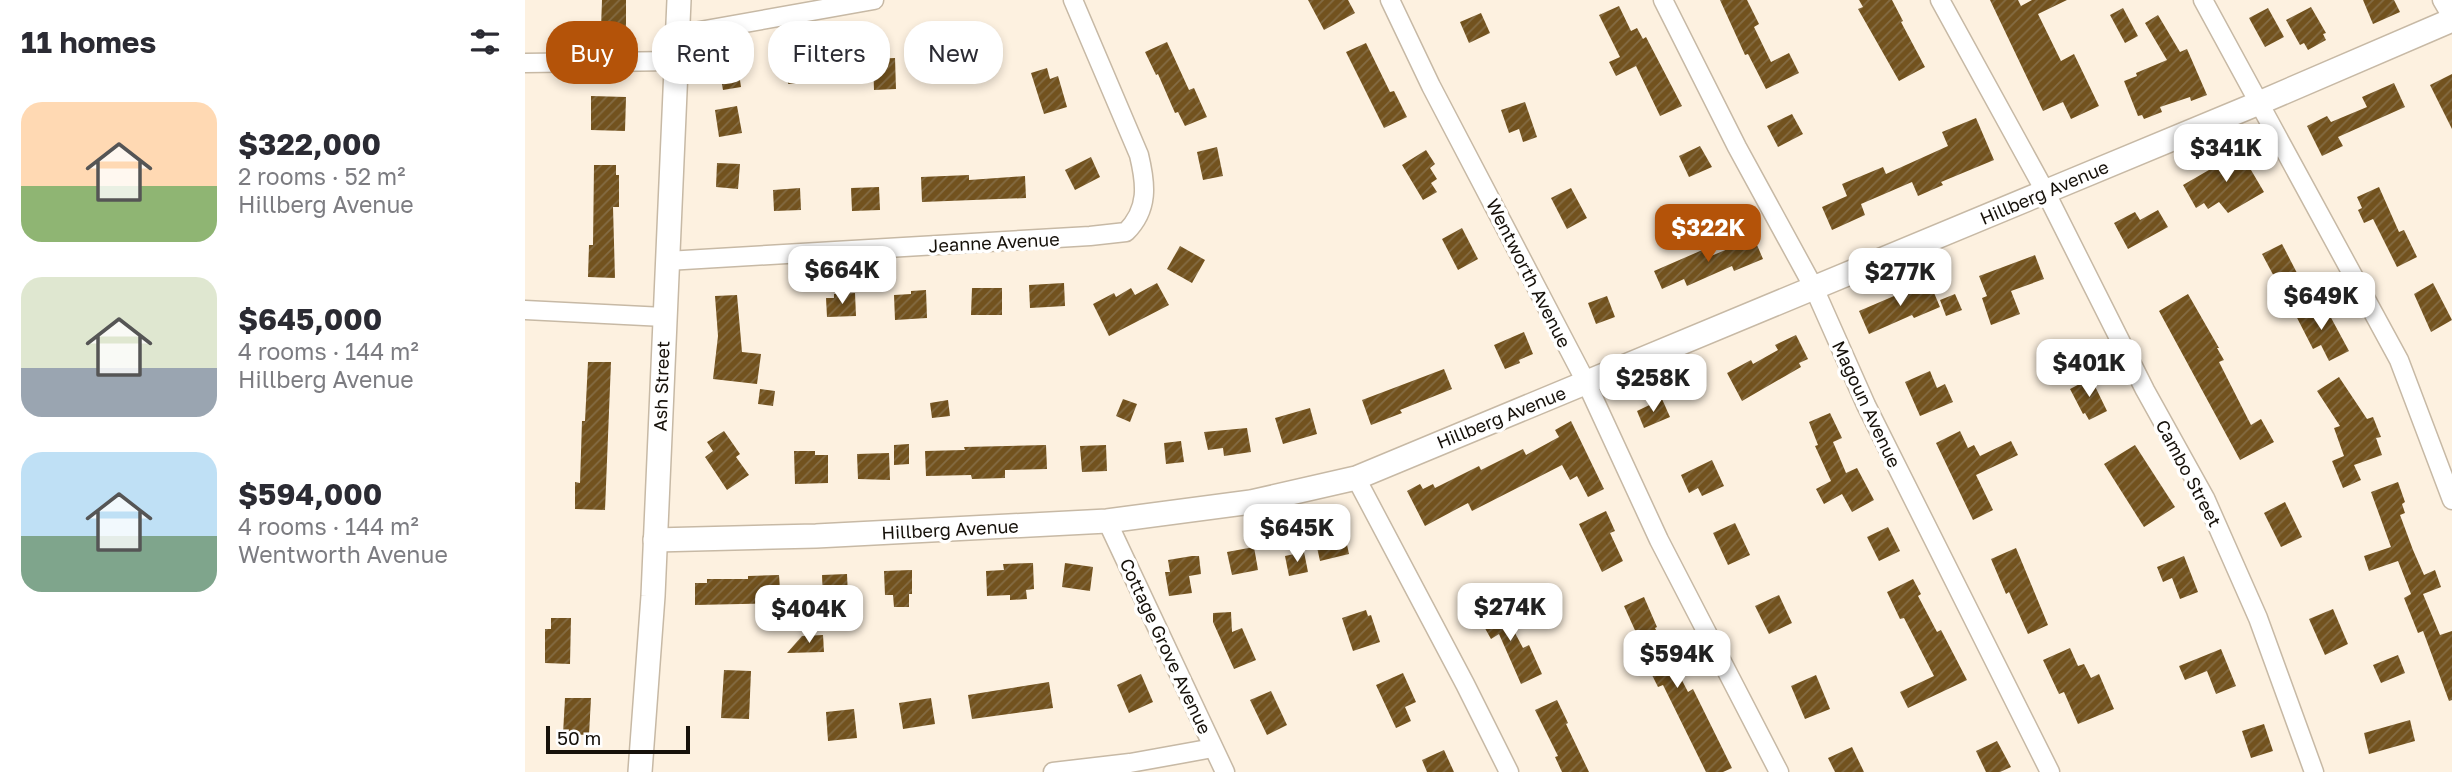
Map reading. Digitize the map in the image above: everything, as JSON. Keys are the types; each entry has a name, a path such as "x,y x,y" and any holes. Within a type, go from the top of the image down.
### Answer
{"street":[{"name":"Ash Street","path":"677,21 678,0"},
{"path":"754,21 874,0"},
{"name":"Jeanne Avenue","path":"667,261 1125,232 1141,210 1145,180 1139,155 1073,0"},
{"name":"Wentworth Avenue","path":"1390,0 1431,86 1586,382 1638,498 1779,772"},
{"name":"Magoun Avenue","path":"1663,0 1737,147 1814,288 1866,405 2050,772"},
{"name":"Cambo Street","path":"1940,0 2045,191 2139,378 2205,498 2258,618 2314,772"},
{"path":"2203,0 2399,360 2452,500"},
{"path":"2442,0 2452,19"},
{"name":"Hillberg Avenue","path":"655,540 802,537 1107,521 1262,500 1356,478 2259,103 2452,19"},
{"path":"525,63 652,61"},
{"name":"Ash Street","path":"640,772 651,637 675,84"},
{"path":"525,310 664,317"},
{"path":"1356,478 1509,772"},
{"name":"Cottage Grove Avenue","path":"1107,521 1225,772"},
{"path":"1053,772 1131,763 1213,748"}],"building":[{"path":"602,0 626,0 626,21 601,21"},
{"path":"1308,0 1348,0 1355,13 1324,30"},
{"path":"1720,0 1747,0 1759,24 1754,27 1771,62 1789,53 1799,73 1766,89 1748,54 1745,55"},
{"path":"1859,0 1892,0 1925,67 1899,81 1858,9 1863,7"},
{"path":"1990,0 2018,0 2021,6 2032,0 2067,0 2038,14 2061,61 2074,54 2099,106 2071,119 2063,102 2043,111"},
{"path":"2363,0 2394,0 2400,12 2373,24"},
{"path":"1619,6 1631,31 1637,28 1643,39 1646,37 1682,106 1660,116 1636,66 1616,76 1609,62 1620,57 1599,15"},
{"path":"2311,7 2326,33 2323,34 2326,40 2308,50 2304,43 2300,45 2286,20"},
{"path":"2123,8 2138,36 2125,43 2110,15"},
{"path":"2268,8 2284,37 2265,47 2249,18"},
{"path":"1481,13 1490,33 1469,43 1460,22"},
{"path":"2158,15 2180,52 2187,49 2207,95 2191,101 2190,97 2160,107 2162,112 2144,119 2142,115 2138,116 2124,81 2167,60 2145,23"},
{"path":"1167,42 1189,90 1194,88 1207,117 1185,126 1178,112 1175,113 1145,52"},
{"path":"1366,43 1390,92 1394,91 1407,117 1384,128 1346,52"},
{"path":"890,58 895,58 896,89 874,90 874,84 890,84"},
{"path":"1047,68 1050,79 1058,76 1067,107 1044,114 1031,73"},
{"path":"2452,74 2452,129 2430,85"},
{"path":"2394,83 2405,107 2338,137 2343,146 2322,156 2307,126 2327,116 2331,122 2367,107 2362,97"},
{"path":"722,84 741,84 741,87 723,90"},
{"path":"591,96 626,97 625,131 591,130"},
{"path":"1525,102 1537,137 1523,142 1519,129 1509,133 1501,110"},
{"path":"737,106 742,133 719,137 715,110"},
{"path":"1792,114 1803,134 1778,147 1767,126"},
{"path":"1976,118 1994,160 1941,182 1943,185 1918,196 1912,182 1861,204 1865,215 1832,230 1822,207 1847,196 1842,184 1883,167 1886,174 1948,146 1942,132"},
{"path":"1700,146 1712,167 1689,177 1679,156"},
{"path":"1217,147 1223,176 1203,180 1197,152"},
{"path":"2247,148 2258,166 2251,170 2264,192 2228,213 2219,202 2208,209 2204,203 2196,208 2183,185"},
{"path":"1426,150 1435,164 1430,168 1437,179 1431,183 1437,192 1423,200 1402,165"},
{"path":"1091,157 1100,177 1075,190 1065,170"},
{"path":"717,163 740,164 738,189 716,187"},
{"path":"594,165 616,165 616,175 619,175 619,207 613,207 615,278 588,277 589,245 593,245"},
{"path":"969,175 969,180 1025,176 1026,198 922,202 921,177"},
{"path":"879,187 880,210 852,211 851,188"},
{"path":"2379,187 2399,232 2404,230 2417,257 2397,267 2373,219 2364,223 2358,210 2362,208 2357,197"},
{"path":"800,188 801,210 774,211 773,190"},
{"path":"1571,188 1587,218 1567,229 1551,198"},
{"path":"2158,210 2168,227 2128,249 2114,223 2135,212 2140,220"},
{"path":"1462,228 1478,259 1458,270 1442,239"},
{"path":"1754,238 1763,259 1734,271 1732,266 1687,286 1684,279 1662,289 1654,271 1707,248 1711,256"},
{"path":"2282,244 2297,273 2277,282 2262,254"},
{"path":"1180,246 1205,260 1192,283 1167,269"},
{"path":"2035,255 2044,279 2011,291 2020,314 1991,325 1982,298 1987,296 1979,276"},
{"path":"1929,281 1940,307 1914,318 1912,315 1869,334 1859,311"},
{"path":"1064,283 1065,306 1030,308 1029,285"},
{"path":"1157,283 1169,305 1109,336 1093,304 1114,293 1116,297 1131,288 1135,295"},
{"path":"2433,283 2452,320 2431,332 2414,294"},
{"path":"972,288 1002,288 1002,315 971,315"},
{"path":"926,290 927,318 895,320 894,295"},
{"path":"855,293 856,316 827,317 826,298 834,298 834,294"},
{"path":"1955,294 1962,310 1946,316 1940,300"},
{"path":"2188,294 2219,348 2224,360 2219,362 2251,425 2261,419 2274,442 2240,460 2159,311"},
{"path":"737,295 742,352 761,354 757,384 713,379 718,336 715,296"},
{"path":"1607,296 1615,317 1596,324 1588,303"},
{"path":"2311,302 2320,319 2329,314 2349,351 2329,361 2321,345 2313,349 2293,310"},
{"path":"1524,332 1533,354 1505,369 1494,345"},
{"path":"1796,335 1808,359 1799,363 1801,367 1742,401 1727,373 1751,360 1753,364 1778,350 1775,345"},
{"path":"588,362 611,362 605,510 575,509 575,482 580,483"},
{"path":"1444,369 1452,389 1371,425 1362,400"},
{"path":"1930,371 1937,388 1945,384 1953,402 1920,416 1905,382"},
{"path":"2339,377 2367,419 2373,417 2381,437 2376,438 2382,455 2354,465 2361,480 2343,488 2332,461 2344,456 2334,428 2340,426 2317,391"},
{"path":"2091,378 2107,411 2089,420 2070,389"},
{"path":"760,389 775,391 773,406 758,404"},
{"path":"1123,399 1137,404 1130,422 1116,416"},
{"path":"1662,399 1670,417 1644,428 1637,411"},
{"path":"948,400 950,416 932,418 930,403"},
{"path":"1310,408 1317,434 1283,444 1275,418"},
{"path":"1830,413 1842,438 1833,442 1846,473 1857,468 1874,500 1852,512 1842,494 1824,504 1816,489 1831,481 1815,446 1818,445 1809,422"},
{"path":"1571,421 1604,489 1588,497 1577,476 1570,480 1562,465 1472,511 1468,503 1425,526 1407,491 1420,484 1423,489 1433,484 1435,488 1479,466 1481,470 1523,449 1526,455 1559,437 1555,430"},
{"path":"1247,428 1251,452 1224,456 1223,448 1208,450 1204,432"},
{"path":"724,431 740,454 736,457 749,475 727,490 705,457 713,451 707,442"},
{"path":"1960,431 1968,448 1974,445 1980,456 2011,441 2018,455 1976,475 1993,510 1973,520 1936,443"},
{"path":"1181,441 1184,462 1166,464 1164,443"},
{"path":"909,444 909,464 894,465 894,445"},
{"path":"1046,445 1047,469 1005,470 1005,478 972,479 971,475 926,476 925,451"},
{"path":"1106,445 1107,471 1082,472 1080,446"},
{"path":"2135,445 2175,507 2144,527 2104,464"},
{"path":"794,451 815,451 815,455 828,455 828,483 795,484"},
{"path":"889,453 890,480 858,479 857,454"},
{"path":"1712,460 1724,486 1702,496 1698,488 1689,493 1681,475"},
{"path":"2398,482 2405,502 2402,504 2405,513 2400,515 2413,550 2424,575 2435,570 2441,587 2423,594 2440,635 2452,631 2452,700 2449,701 2423,631 2418,633 2404,598 2411,594 2398,561 2369,571 2364,556 2391,547 2371,492"},
{"path":"2285,502 2302,537 2281,547 2264,513"},
{"path":"1606,511 1615,531 1610,533 1623,561 1602,572 1579,524"},
{"path":"1342,522 1349,554 1320,561 1313,529"},
{"path":"1735,523 1750,555 1728,565 1713,533"},
{"path":"1888,527 1900,551 1879,561 1867,537"},
{"path":"1254,547 1258,570 1232,575 1227,552"},
{"path":"2016,548 2048,625 2028,634 1991,559"},
{"path":"1304,552 1308,572 1289,576 1285,556"},
{"path":"1199,556 1201,574 1189,576 1192,593 1169,596 1165,572 1170,572 1168,560"},
{"path":"2184,556 2198,592 2180,599 2172,578 2163,582 2157,567"},
{"path":"1033,563 1034,589 1026,590 1027,599 1010,600 1010,595 987,596 986,571 1004,570 1003,564"},
{"path":"1065,563 1093,567 1090,591 1062,587"},
{"path":"912,570 909,607 894,607 893,595 885,595 884,571"},
{"path":"847,574 848,596 823,598 822,575"},
{"path":"779,575 781,603 695,605 695,583 707,583 707,579 748,579 748,576"},
{"path":"1913,579 1921,594 1918,596 1937,632 1941,630 1967,680 1908,708 1900,692 1934,676 1904,618 1900,619 1887,592"},
{"path":"1779,595 1792,623 1769,634 1755,606"},
{"path":"1644,597 1657,627 1655,628 1688,692 1693,689 1732,768 1723,772 1706,772 1663,685 1658,687 1624,606"},
{"path":"1499,603 1523,648 1529,645 1542,674 1521,684 1499,634 1491,639 1477,614"},
{"path":"2333,609 2348,644 2325,655 2309,619"},
{"path":"1366,610 1368,616 1371,615 1380,642 1353,651 1342,618"},
{"path":"1231,612 1232,632 1242,628 1256,660 1234,669 1213,622 1213,613"},
{"path":"551,618 571,618 570,664 545,663 545,629 551,629"},
{"path":"823,635 824,652 787,653 802,636"},
{"path":"2070,648 2078,666 2084,664 2091,678 2099,674 2114,709 2078,724 2064,692 2059,694 2043,660"},
{"path":"2221,649 2236,686 2216,694 2207,671 2185,680 2179,666"},
{"path":"2398,655 2405,673 2381,683 2373,665"},
{"path":"724,670 751,671 749,719 721,718"},
{"path":"1403,673 1416,702 1405,707 1411,721 1396,728 1376,685"},
{"path":"1141,674 1153,702 1129,713 1117,685"},
{"path":"1816,675 1830,709 1805,719 1791,686"},
{"path":"1049,682 1053,708 972,719 968,695"},
{"path":"1271,691 1287,725 1267,735 1250,700"},
{"path":"565,698 591,698 589,735 563,734"},
{"path":"931,698 935,724 903,729 899,703"},
{"path":"1557,700 1589,772 1562,772 1555,757 1558,756 1535,710"},
{"path":"854,709 857,738 828,741 826,712"},
{"path":"2410,720 2415,741 2369,754 2364,733"},
{"path":"2264,724 2273,751 2251,758 2242,731"},
{"path":"1997,741 2011,767 2000,772 1986,772 1976,751"},
{"path":"1852,747 1864,772 1835,772 1828,758"},
{"path":"1444,750 1454,772 1427,772 1422,760"}]}
